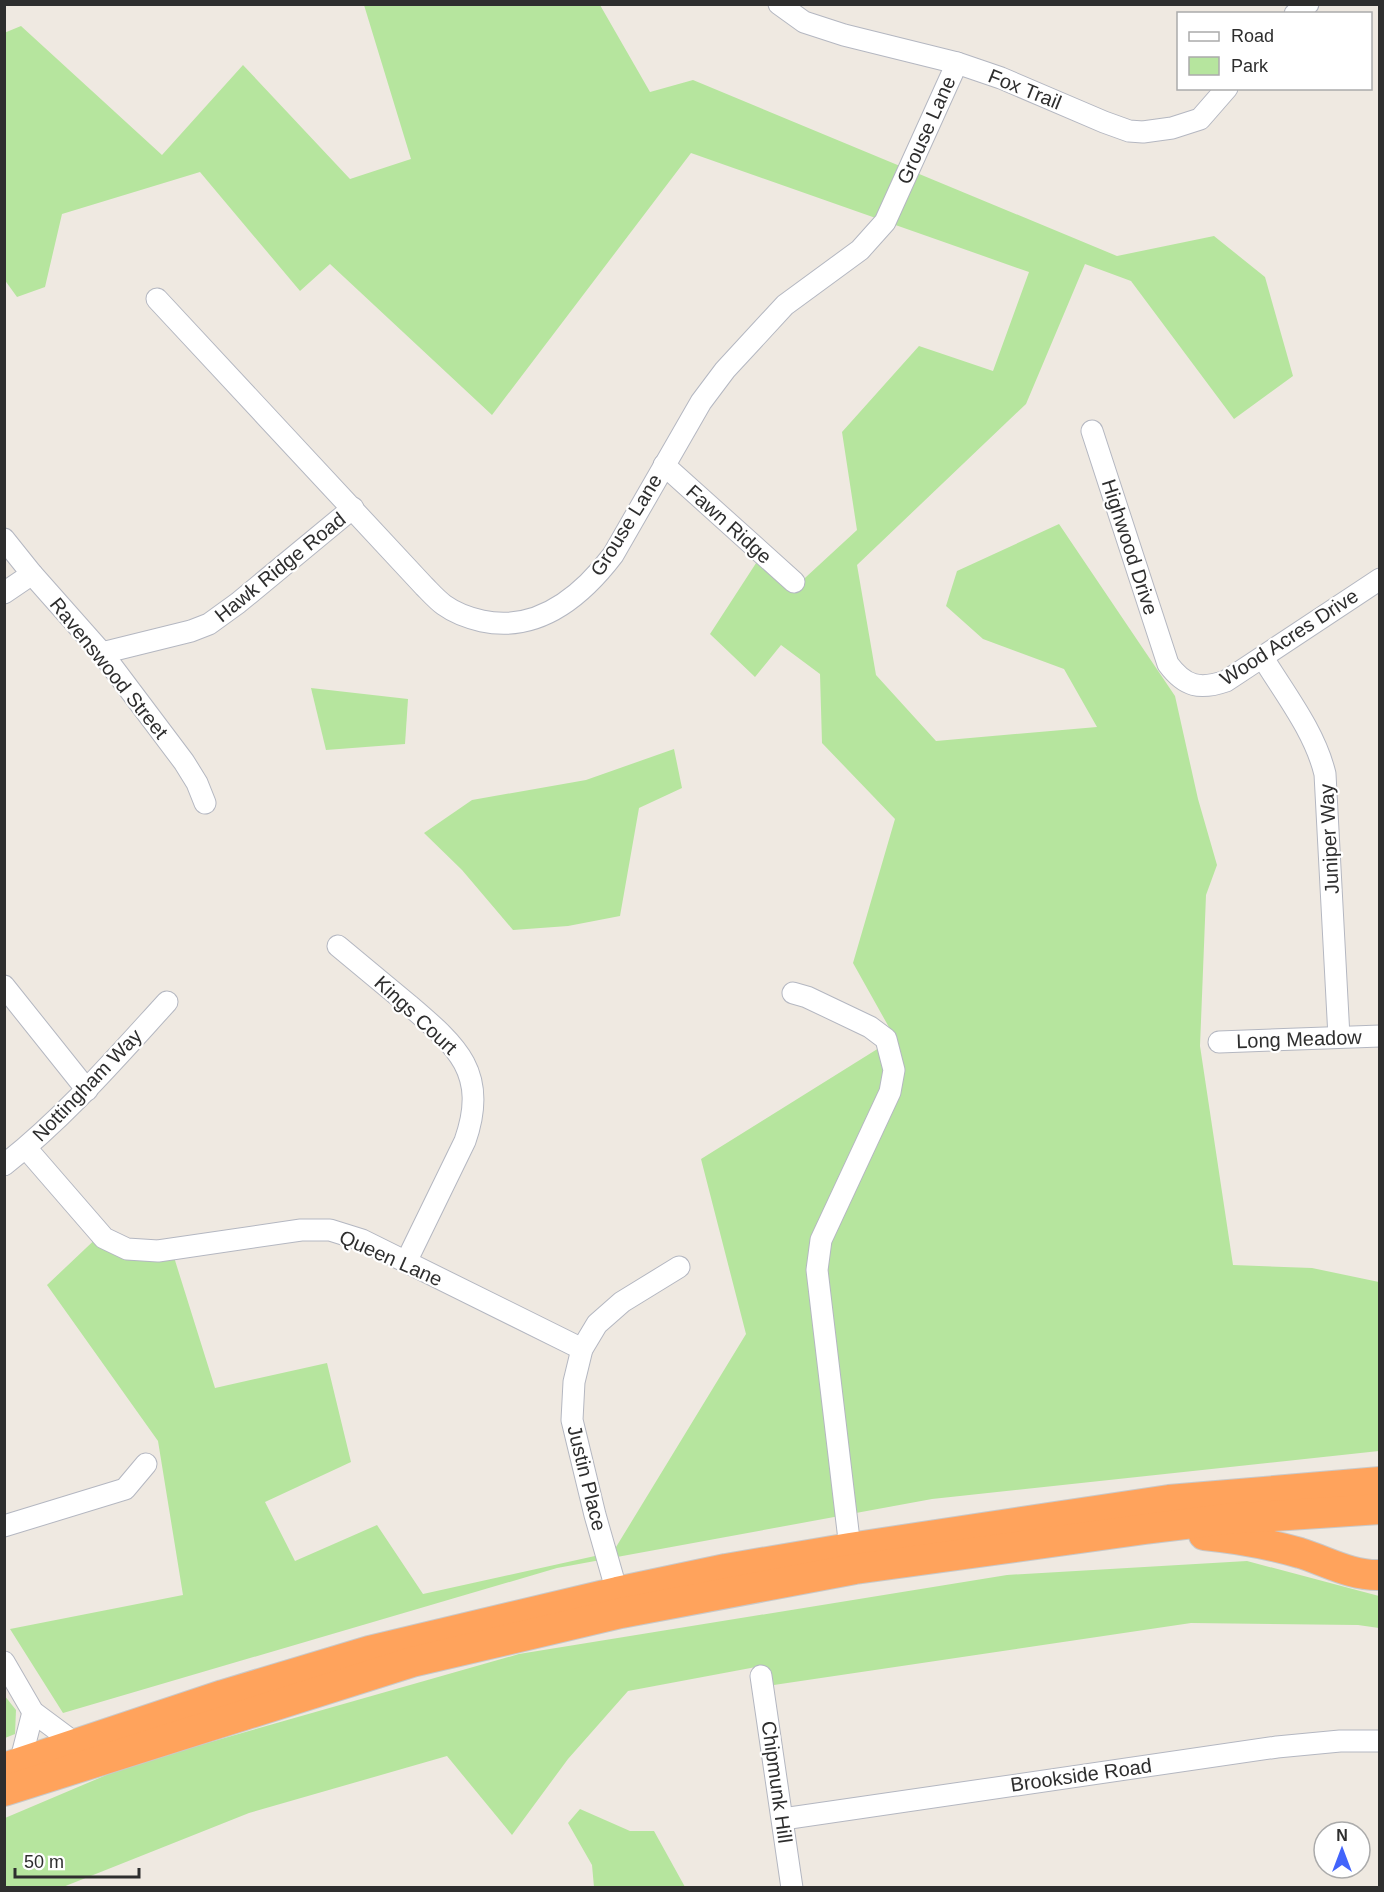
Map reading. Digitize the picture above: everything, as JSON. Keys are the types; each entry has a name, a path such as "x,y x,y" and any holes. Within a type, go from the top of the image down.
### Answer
{"highway":[{"path":"12,1766 223,1695 369,1651 617,1592 726,1569 1169,1500 1380,1482"},
{"path":"4,1791 412,1662 621,1613 855,1569 1145,1529 1226,1520 1380,1509"},
{"path":"1145,1529 1244,1539 1302,1554 1346,1570 1372,1576 1380,1575"},
{"path":"4,1800 57,1773"}],"street":[{"name":"Fox Trail","path":"778,4 804,22 844,35 957,63 1001,78 1129,131 1165,129 1200,118 1225,90"},
{"name":"Grouse Lane","path":"157,299 443,604 472,619 493,623 518,623 547,615 566,604 595,578 613,555 701,402 733,362 785,305 860,250 885,222 957,63"},
{"name":"Highwood Drive","path":"1092,430 1168,664"},
{"name":"Fawn Ridge","path":"664,465 794,582"},
{"name":"Hawk Ridge Road","path":"102,653 191,631 208,624 238,603 353,508"},
{"name":"Ravenswood Street","path":"4,539 102,653 184,762 197,783 205,803"},
{"path":"4,593 32,574"},
{"name":"Wood Acres Drive","path":"1168,664 1183,680 1194,685 1211,686 1226,681 1380,579"},
{"name":"Juniper Way","path":"1263,658 1313,740 1321,756 1325,774 1339,1037"},
{"name":"Kings Court","path":"338,946 442,1034 458,1051 467,1067 472,1085 474,1104 472,1123 406,1262"},
{"path":"4,986 87,1090"},
{"path":"793,993 807,997 870,1027 886,1039 894,1070 890,1092 821,1240 817,1270 820,1314 834,1409 850,1548"},
{"name":"Nottingham Way","path":"4,1165 26,1148 87,1090 167,1002"},
{"name":"Long Meadow","path":"1219,1042 1380,1036"},
{"name":"Queen Lane","path":"26,1148 104,1238 127,1249 158,1251 301,1230 330,1230 362,1240 582,1349"},
{"name":"Justin Place","path":"617,1592 572,1420 574,1382 582,1349 597,1324 622,1302 679,1267"},
{"path":"4,1526 125,1489 146,1464"},
{"path":"4,1662 33,1712 76,1744"},
{"name":"Chipmunk Hill","path":"761,1676 792,1887"},
{"path":"12,1766 33,1712"},
{"name":"Brookside Road","path":"783,1819 1277,1747 1340,1741 1380,1741"}],"green space":[{"path":"364,5 600,5 650,92 693,80 1117,256 1214,236 1265,277 1293,376 1234,419 1131,281 1085,264 1026,404 857,565 876,675 936,741 1097,727 1064,669 983,639 946,606 957,571 1059,524 1175,696 1198,799 1217,865 1206,895 1200,1046 1233,1265 1312,1268 1379,1282 1379,1451 932,1499 557,1568 63,1713 10,1629 183,1595 158,1441 47,1285 104,1231 173,1254 215,1388 327,1363 351,1462 265,1502 295,1561 377,1525 423,1594 613,1552 746,1334 701,1159 895,1038 853,963 895,819 822,743 820,674 781,645 755,677 710,634 760,557 793,589 857,530 842,432 919,346 993,371 1029,272 691,153 492,415 330,264 300,291 200,172 62,214 45,287 17,297 4,279 4,33 21,26 162,155 243,65 350,179 411,159"},
{"path":"311,688 408,699 405,744 326,750"},
{"path":"674,749 682,788 639,808 620,916 568,926 513,930 462,870 424,833 472,800 586,780"},
{"path":"1247,1561 1379,1596 1379,1628 1358,1625 1191,1623 761,1687 756,1667 628,1691 568,1759 512,1835 447,1756 249,1813 63,1887 5,1888 5,1818 130,1765 519,1654 1007,1575"},
{"path":"4,1695 16,1710 15,1734 5,1738"},
{"path":"580,1809 630,1831 654,1831 685,1887 594,1887 592,1865 568,1823"}]}
